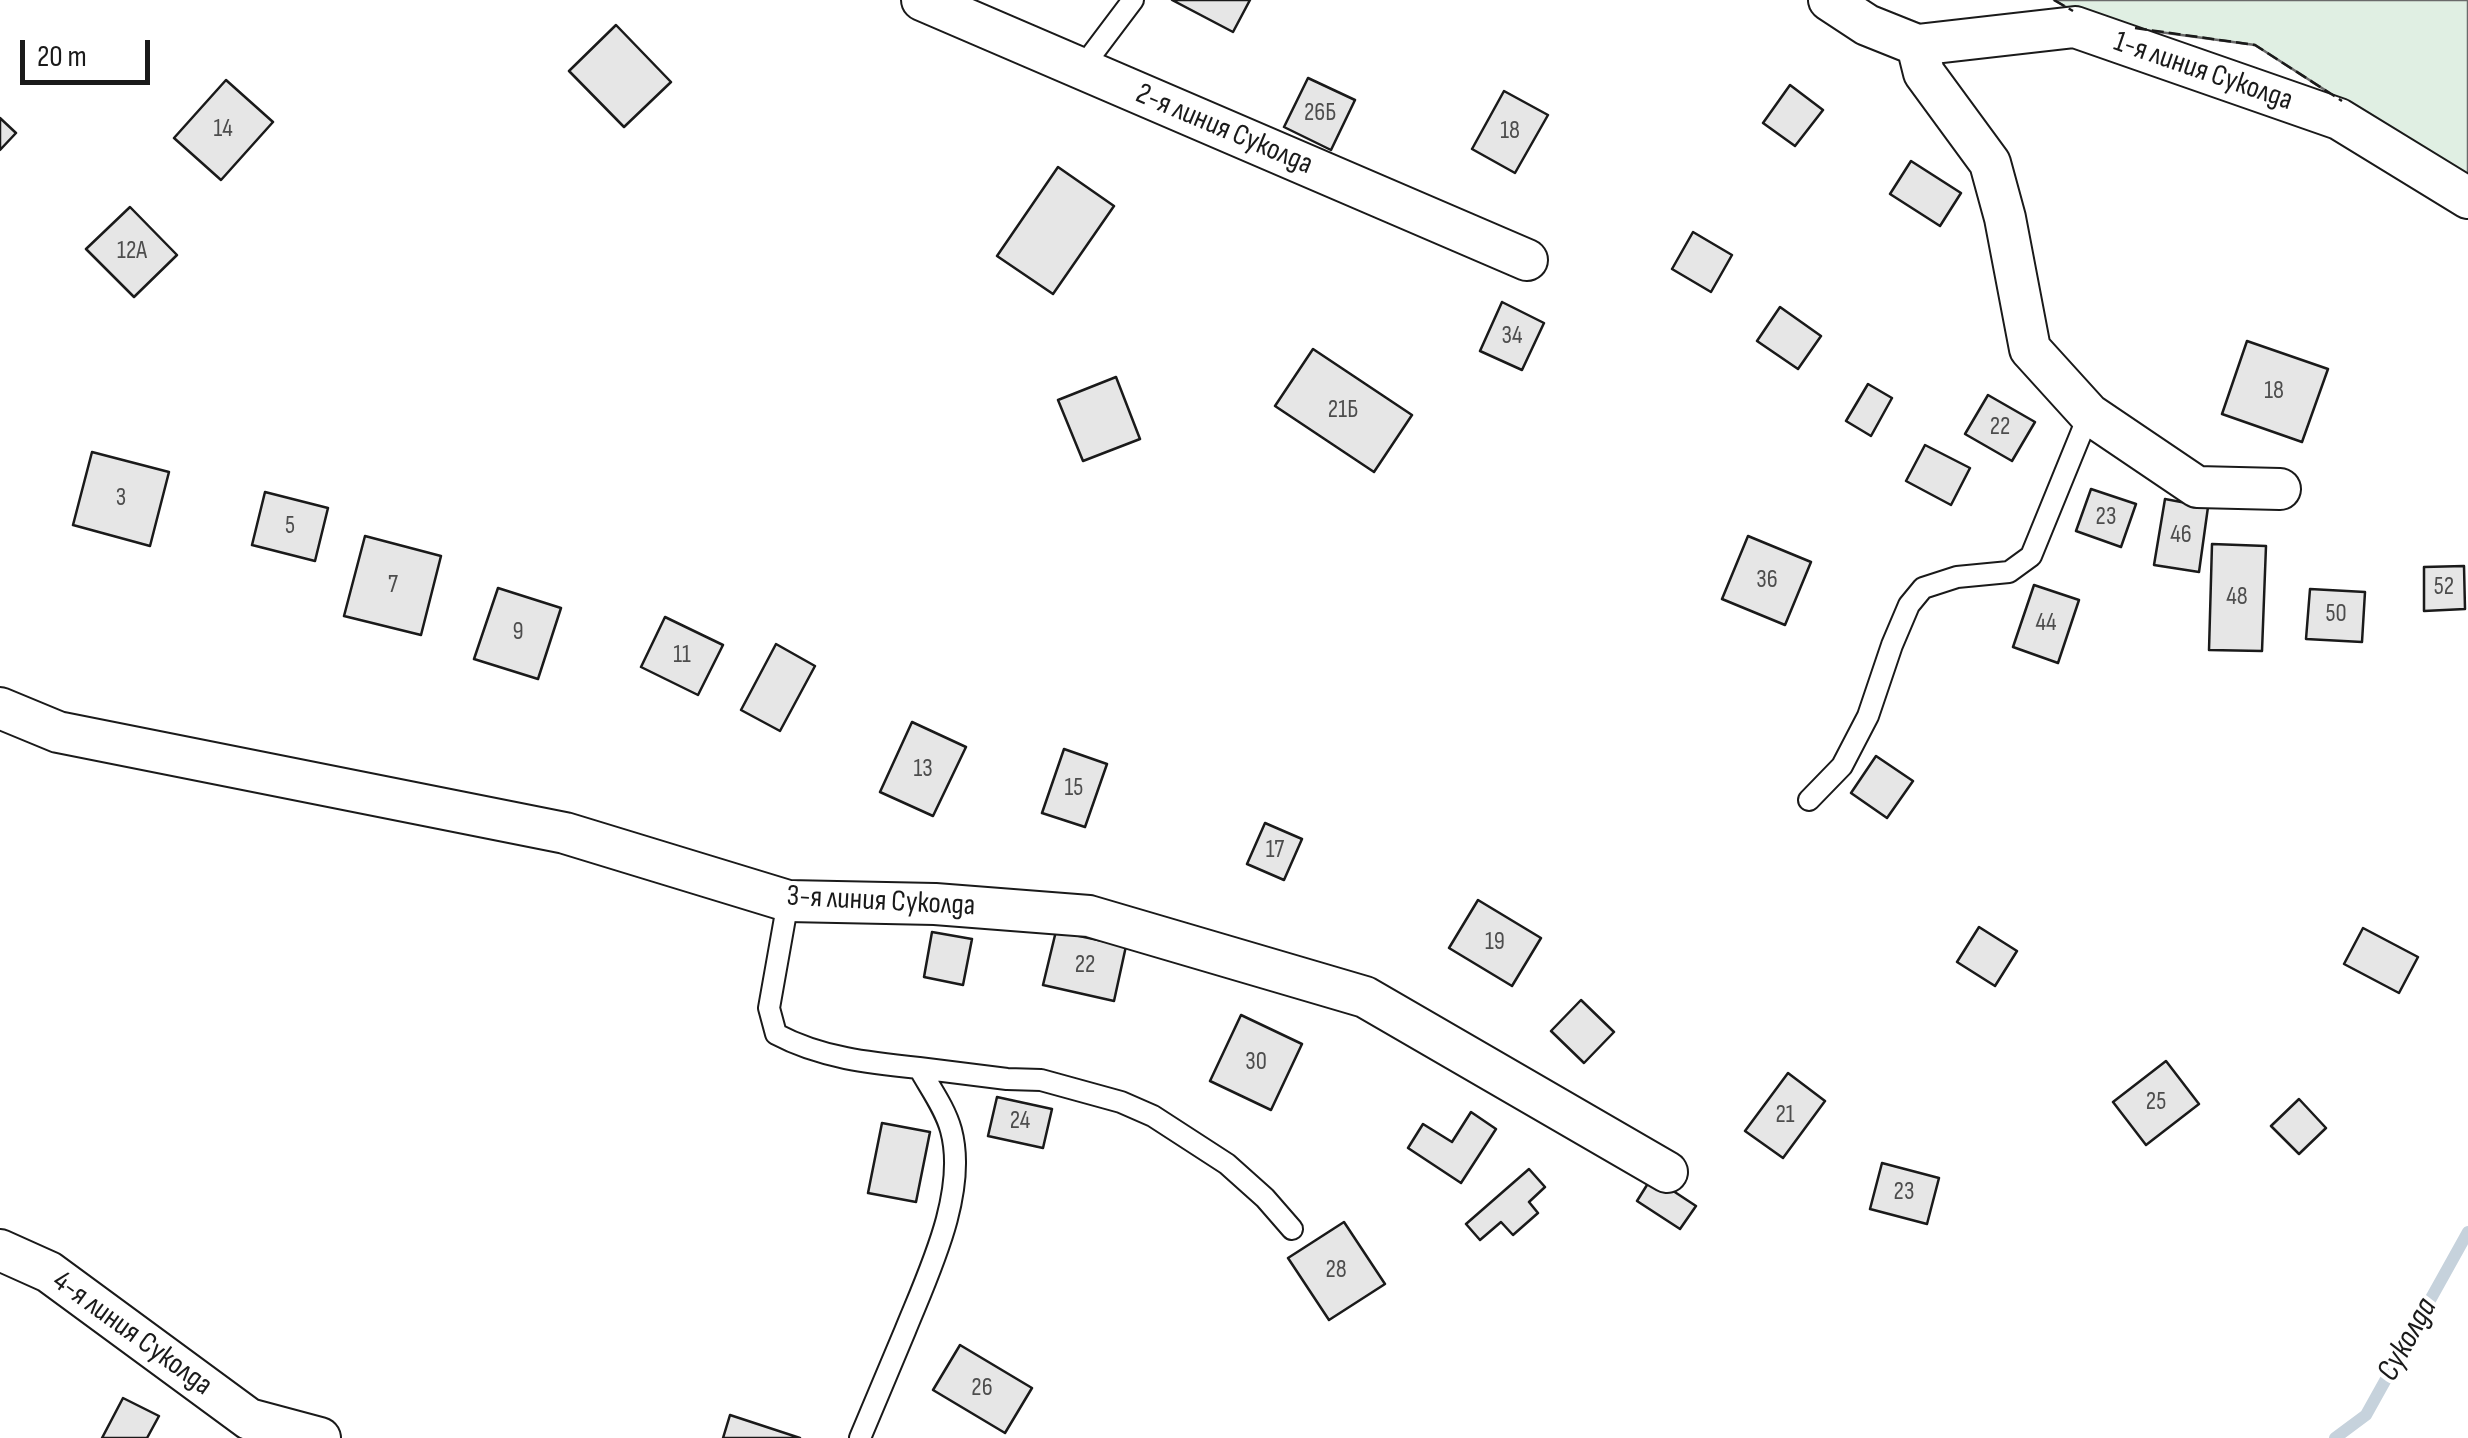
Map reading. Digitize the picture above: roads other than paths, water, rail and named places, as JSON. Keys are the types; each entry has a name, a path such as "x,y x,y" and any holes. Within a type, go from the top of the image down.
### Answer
{"street":[{"name":"2-я линия Суколда","path":"922,0 1526,260"},
{"name":"1-я линия Суколда","path":"1829,0 1867,25 1917,45 2075,27 2340,119 2468,198"},
{"path":"1917,45 1924,74 1990,163 2006,218 2030,348 2090,414 2196,487 2280,489"},
{"name":"3-я линия Суколда","path":"0,708 58,732 565,833 788,901 935,904 1090,916 1365,997 1667,1172"},
{"name":"4-я линия Суколда","path":"0,1250 49,1272 249,1419 320,1438"}],"lane":[{"path":"1082,69 1133,0"},
{"path":"1810,800 1842,766 1868,716 1910,605 1923,588 1957,577 2009,572 2031,556 2090,414"},
{"path":"788,901 769,1008 776,1034 802,1048 865,1063 1041,1080 1121,1102 1153,1116 1227,1164 1292,1229"},
{"path":"860,1438 936,1256 950,1198 954,1165 951,1131 919,1068"}],"waterway":[{"name":"Суколда","path":"2335,1438 2366,1415 2468,1232"}]}
